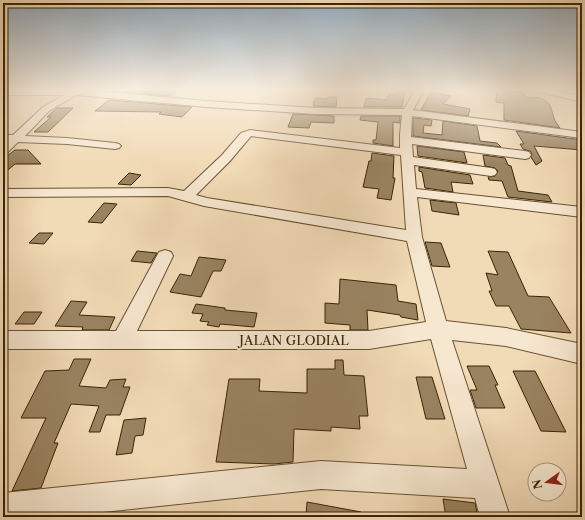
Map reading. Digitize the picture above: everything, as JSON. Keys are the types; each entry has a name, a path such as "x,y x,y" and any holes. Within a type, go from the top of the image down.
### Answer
{"street":[{"path":"3,151 40,114"},
{"path":"407,114 406,151 414,237 438,328 495,517"},
{"path":"424,114 582,135"},
{"path":"187,196 226,158 245,135 250,133 406,151 525,155"},
{"path":"3,138 115,146"},
{"path":"406,151 491,172"},
{"path":"3,193 168,192 209,203 414,237"},
{"path":"411,192 582,212"},
{"path":"122,339 165,256"},
{"name":"JALAN GLODIAL","path":"3,340 369,340 438,328 506,338 582,354"},
{"path":"3,508 321,475 484,484"}],"building":[{"path":"50,114 66,114 48,132 34,132 51,117 47,117"},
{"path":"161,114 185,114 182,117"},
{"path":"293,114 334,116 334,123 311,122 309,128 288,127"},
{"path":"454,114 468,114 468,116"},
{"path":"504,114 553,114 555,121 560,128 504,120"},
{"path":"361,116 400,116 400,123 393,122 393,146 373,143 373,140 376,140 378,122 360,120"},
{"path":"413,118 432,120 431,126 424,125 423,133 442,135 443,121 477,126 480,141 497,143 501,147 413,136"},
{"path":"516,131 582,140 582,150 534,146 542,161 536,165 531,157 532,154 530,151 523,149 520,144 524,144"},
{"path":"417,146 464,152 467,163 418,156"},
{"path":"15,150 28,150 41,164 15,164 3,174 3,159"},
{"path":"372,153 394,156 393,178 395,178 391,200 377,198 379,189 363,187"},
{"path":"483,155 505,158 508,165 511,166 518,191 548,195 552,202 508,197 502,181 489,180 488,177 495,176 498,171 495,168 485,166"},
{"path":"419,167 470,175 473,184 451,182 453,192 425,188 422,172 419,171"},
{"path":"129,173 141,175 131,185 118,184"},
{"path":"430,200 456,203 459,215 432,211"},
{"path":"104,203 117,204 102,223 88,222"},
{"path":"39,233 53,233 44,244 29,243"},
{"path":"425,242 441,243 450,267 432,266"},
{"path":"137,251 157,253 151,263 131,261"},
{"path":"488,251 508,252 528,296 549,297 571,333 521,329 509,306 496,306 489,291 492,291 486,273 498,275"},
{"path":"199,257 226,260 221,271 213,271 201,297 170,292 180,274 191,276"},
{"path":"340,279 396,285 398,301 416,304 418,320 401,317 400,315 367,310 368,330 350,330 350,325 325,323 325,303 339,304"},
{"path":"71,301 87,302 79,315 115,317 109,330 82,330 83,327 55,326"},
{"path":"196,304 225,308 225,310 257,313 254,327 220,324 219,327 207,325 209,322 200,321 203,314 192,313"},
{"path":"24,312 42,312 34,324 15,324"},
{"path":"74,359 91,359 79,386 106,388 110,380 126,379 123,387 130,387 120,415 106,415 100,432 89,432 99,406 71,404 54,443 58,443 41,488 12,491 46,418 21,418 45,371 69,370"},
{"path":"335,360 343,360 344,375 364,376 368,416 359,416 360,429 331,427 331,431 294,429 293,462 274,464 216,462 229,379 260,379 259,391 307,393 307,369 335,369"},
{"path":"467,366 489,366 498,385 495,385 505,408 476,408 470,390 477,390"},
{"path":"513,371 535,371 566,432 541,431"},
{"path":"416,377 432,377 445,419 426,419"},
{"path":"146,418 143,435 135,436 132,453 116,455 124,420"},
{"path":"443,499 475,503 478,517 446,517"},
{"path":"307,502 361,512 360,517 306,517"}]}
